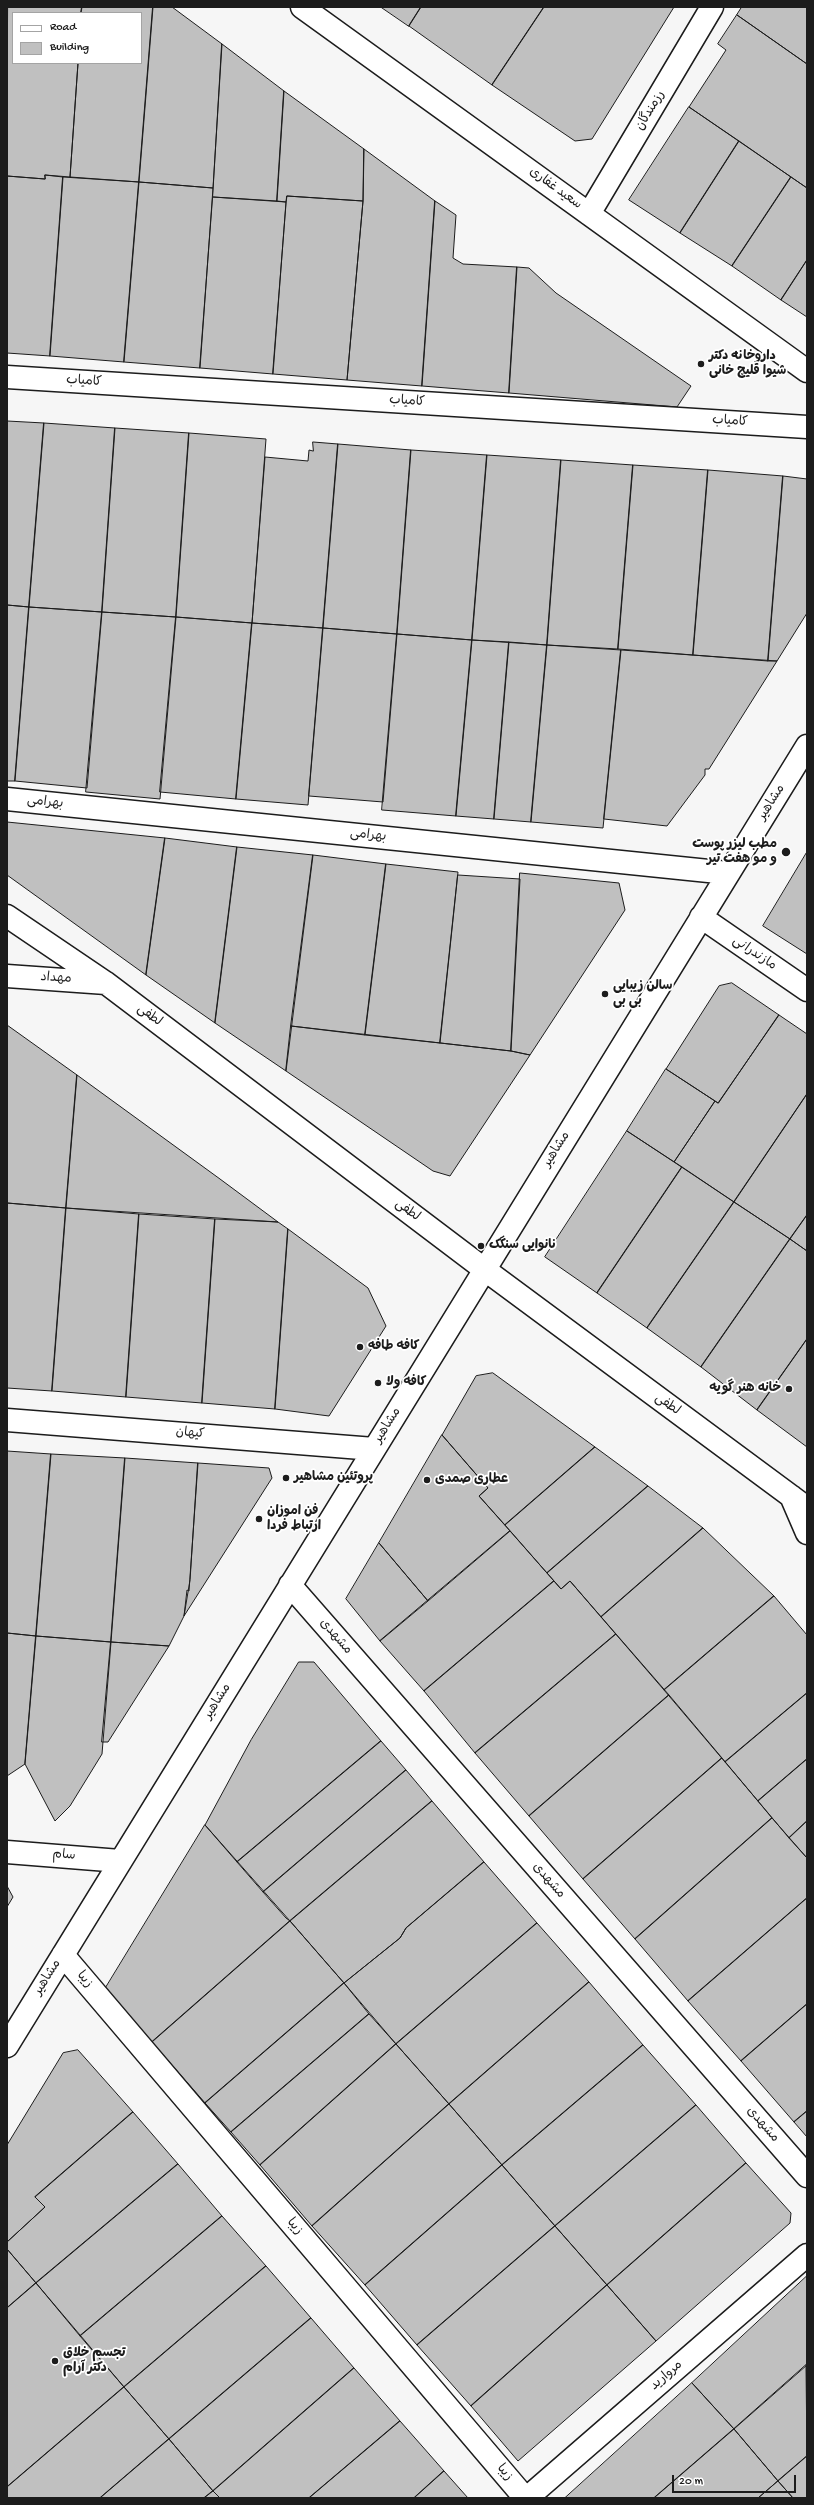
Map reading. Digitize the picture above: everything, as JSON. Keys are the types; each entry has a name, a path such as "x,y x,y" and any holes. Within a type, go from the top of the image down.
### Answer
{"street":[{"name":"سعید غفاری","path":"302,7 807,371"},
{"name":"رزمندگان","path":"590,214 712,7"},
{"name":"کامیاب","path":"7,377 807,427"},
{"name":"مشاهیر","path":"7,2046 807,746"},
{"name":"بهرامی","path":"7,799 728,873"},
{"name":"لطفی","path":"7,916 106,983 484,1269 799,1502"},
{"name":"مازندرانی","path":"701,917 807,990"},
{"name":"مهداد","path":"7,976 106,983"},
{"name":"کیهان","path":"7,1420 374,1449"},
{"path":"799,1502 807,1533"},
{"name":"مشهدی","path":"290,1585 807,2176"},
{"name":"سام","path":"7,1852 120,1861"},
{"name":"زیبا","path":"63,1955 526,2498"},
{"name":"مروارید","path":"526,2498 807,2255"}],"building":[{"path":"8,7 82,7 81,12 12,12 12,64 78,64 70,177 45,175 45,179 7,176"},
{"path":"82,7 153,7 139,182 70,177 78,64 142,64 142,12 81,12"},
{"path":"153,7 172,7 222,44 213,188 139,182"},
{"path":"381,7 421,7 409,26"},
{"path":"421,7 544,7 492,85 409,26"},
{"path":"544,7 674,7 592,139 575,141 492,85"},
{"path":"742,7 807,7 807,64 737,15"},
{"path":"737,15 807,64 807,188 689,107 726,50 718,44"},
{"path":"222,44 284,91 277,201 213,197"},
{"path":"284,91 364,149 363,201 287,196 286,202 277,201"},
{"path":"689,107 739,141 680,233 629,200"},
{"path":"739,141 791,177 732,266 680,233"},
{"path":"364,149 435,201 422,386 347,380 363,201"},
{"path":"45,175 63,177 50,356 7,353 7,176 45,179"},
{"path":"63,177 139,182 124,362 50,356"},
{"path":"791,177 807,188 807,260 781,300 732,266"},
{"path":"139,182 213,188 200,368 124,362"},
{"path":"287,196 363,201 347,380 273,374"},
{"path":"213,197 286,202 273,374 200,368"},
{"path":"435,201 456,215 453,258 463,264 517,267 509,393 422,386"},
{"path":"807,260 807,317 781,300"},
{"path":"517,267 529,268 556,293 691,386 677,407 509,393"},
{"path":"7,421 44,423 29,607 7,605"},
{"path":"44,423 115,428 102,612 29,607"},
{"path":"115,428 189,433 176,617 102,612"},
{"path":"189,433 266,439 252,623 176,617"},
{"path":"313,442 338,444 323,628 252,623 265,457 308,461 309,450 313,451"},
{"path":"338,444 411,450 397,634 323,628"},
{"path":"411,450 487,455 472,640 397,634"},
{"path":"487,455 561,460 547,645 472,640"},
{"path":"561,460 633,465 618,649 547,645"},
{"path":"633,465 708,470 693,655 618,649"},
{"path":"708,470 783,476 768,661 693,655"},
{"path":"783,476 807,479 807,613 777,661 768,661"},
{"path":"7,605 29,607 15,781 7,781"},
{"path":"29,607 102,612 87,788 15,781"},
{"path":"102,612 176,617 160,799 86,792"},
{"path":"176,617 252,623 236,799 160,792"},
{"path":"252,623 323,628 308,805 236,799"},
{"path":"323,628 397,634 383,802 309,796"},
{"path":"397,634 472,640 456,816 382,810"},
{"path":"472,640 509,642 494,819 456,816"},
{"path":"509,642 547,645 531,822 494,819"},
{"path":"547,645 621,650 603,828 531,822"},
{"path":"621,650 777,661 709,769 705,769 705,775 667,826 604,819"},
{"path":"7,822 165,838 146,975 7,875"},
{"path":"165,838 237,847 215,1023 146,975"},
{"path":"237,847 313,855 286,1071 215,1023"},
{"path":"807,852 807,954 763,926"},
{"path":"313,855 386,864 365,1035 291,1026"},
{"path":"386,864 458,872 440,1043 365,1035"},
{"path":"520,873 619,883 625,910 530,1055 511,1051"},
{"path":"458,875 520,879 511,1051 440,1043"},
{"path":"732,983 779,1015 718,1103 666,1069 719,986"},
{"path":"779,1015 807,1034 807,1094 734,1202 674,1162 715,1101 718,1103"},
{"path":"7,1025 77,1075 66,1208 7,1203"},
{"path":"291,1026 511,1051 530,1055 450,1176 433,1171 286,1071"},
{"path":"666,1069 715,1101 674,1162 627,1131"},
{"path":"77,1075 220,1179 278,1222 66,1208"},
{"path":"807,1094 807,1215 790,1239 734,1202"},
{"path":"627,1131 682,1167 597,1293 545,1257"},
{"path":"682,1167 734,1202 647,1328 597,1293"},
{"path":"734,1202 790,1239 701,1367 647,1328"},
{"path":"7,1203 66,1208 52,1391 7,1388"},
{"path":"66,1208 139,1214 126,1397 52,1391"},
{"path":"139,1214 215,1219 202,1403 126,1397"},
{"path":"807,1215 807,1251 790,1239"},
{"path":"215,1219 278,1222 288,1229 275,1409 202,1403"},
{"path":"288,1229 368,1288 386,1326 329,1416 275,1409"},
{"path":"790,1239 807,1251 807,1339 757,1410 701,1367"},
{"name":"خانه هنر گویه","path":"807,1339 807,1447 757,1410"},
{"path":"493,1373 595,1447 505,1525 479,1496 488,1488 442,1435 476,1376"},
{"path":"442,1435 488,1488 479,1496 510,1531 428,1601 379,1543"},
{"path":"595,1447 648,1486 547,1573 505,1525"},
{"path":"7,1451 51,1454 36,1636 7,1633"},
{"path":"51,1454 125,1458 111,1642 36,1636"},
{"path":"125,1458 198,1463 189,1591 187,1590 184,1616 169,1646 111,1642"},
{"path":"198,1463 269,1468 272,1478 184,1616 190,1580"},
{"path":"648,1486 703,1528 601,1617 570,1581 561,1589 547,1573"},
{"path":"703,1528 774,1596 664,1690 601,1617"},
{"path":"510,1531 554,1581 424,1691 380,1641"},
{"path":"379,1543 428,1601 380,1641 346,1599"},
{"path":"554,1581 561,1589 570,1581 616,1634 475,1753 424,1691"},
{"path":"774,1596 807,1635 807,1693 725,1762 664,1690"},
{"path":"7,1633 36,1636 25,1764 7,1776"},
{"path":"616,1634 669,1695 529,1816 475,1753"},
{"path":"36,1636 111,1642 102,1754 70,1806 55,1821 25,1764"},
{"path":"111,1642 169,1646 108,1742 102,1742"},
{"path":"299,1662 314,1662 381,1741 237,1862 205,1825 251,1740"},
{"path":"807,1693 807,1759 758,1801 725,1762"},
{"path":"669,1695 722,1758 583,1879 529,1816"},
{"path":"381,1741 406,1770 263,1892 237,1862"},
{"path":"722,1758 772,1818 635,1939 583,1879"},
{"path":"807,1759 807,1821 789,1838 758,1801"},
{"path":"406,1770 432,1801 290,1921 286,1918 263,1892"},
{"path":"432,1801 484,1862 406,1928 400,1938 344,1983 290,1921"},
{"path":"772,1818 807,1858 807,1898 688,2001 635,1939"},
{"path":"807,1821 807,1858 789,1838"},
{"path":"205,1825 290,1921 152,2042 105,1989"},
{"path":"484,1862 537,1923 396,2044 344,1983 400,1938 406,1928"},
{"path":"7,1886 13,1897 7,1907"},
{"path":"807,1898 807,2004 741,2061 688,2001"},
{"path":"290,1921 344,1983 205,2103 152,2042"},
{"path":"537,1923 589,1982 449,2104 396,2044"},
{"path":"589,1982 643,2045 502,2165 449,2104"},
{"path":"344,1983 369,2014 231,2132 205,2103"},
{"path":"807,2004 807,2111 794,2122 741,2061"},
{"path":"369,2014 396,2044 260,2165 231,2132"},
{"path":"396,2044 449,2104 312,2226 260,2165"},
{"path":"643,2045 696,2105 555,2226 502,2165"},
{"path":"78,2050 133,2112 35,2197 45,2207 7,2242 7,2145 63,2053"},
{"path":"449,2104 502,2165 365,2285 312,2226"},
{"path":"696,2105 746,2163 607,2285 555,2226"},
{"path":"807,2111 807,2137 794,2122"},
{"path":"133,2112 178,2164 36,2283 7,2249 7,2242 45,2207 35,2197"},
{"path":"746,2163 791,2213 790,2223 656,2341 607,2285"},
{"path":"178,2164 222,2216 80,2336 36,2283"},
{"path":"502,2165 555,2226 417,2345 365,2285"},
{"path":"222,2216 266,2266 124,2387 80,2336"},
{"path":"555,2226 607,2285 471,2406 417,2345"},
{"path":"7,2249 36,2283 7,2308"},
{"path":"266,2266 311,2318 169,2439 124,2387"},
{"path":"807,2276 807,2365 734,2429 692,2383"},
{"name":"تجسم خلاق دکتر آرام","path":"36,2283 124,2387 7,2487 7,2308"},
{"path":"607,2285 656,2341 518,2461 471,2406"},
{"path":"311,2318 354,2368 213,2491 169,2439"},
{"path":"806,2365 807,2456 778,2481 734,2429"},
{"path":"354,2368 400,2421 309,2498 220,2498 213,2491"},
{"path":"692,2383 734,2429 654,2498 565,2498"},
{"path":"124,2387 169,2439 100,2498 7,2498 7,2487"},
{"path":"400,2421 444,2471 414,2498 309,2498"},
{"path":"734,2429 778,2481 758,2498 654,2498"},
{"path":"169,2439 213,2491 204,2498 100,2498"},
{"path":"807,2456 807,2498 793,2498 778,2481"},
{"path":"444,2471 468,2498 414,2498"},
{"path":"778,2481 793,2498 758,2498 772,2486"},
{"path":"213,2491 220,2498 204,2498"}],"place":[{"name":"داروخانه دکتر شیوا قلیچ خانی","path":"701,364"},
{"name":"مطب لیزر پوست و مو هفت تیر","path":"786,852"},
{"name":"سالن زیبایی بی بی","path":"605,994"},
{"name":"نانوایی سنگک","path":"481,1246"},
{"name":"کافه طافه","path":"360,1347"},
{"name":"کافه ولا","path":"378,1383"},
{"name":"خانه هنر گویه","path":"789,1389"},
{"name":"پروتئین مشاهیر","path":"286,1478"},
{"name":"عطاری صمدی","path":"427,1480"},
{"name":"فن اموزان ارتباط فردا","path":"259,1519"},
{"name":"تجسم خلاق دکتر آرام","path":"55,2361"}]}
